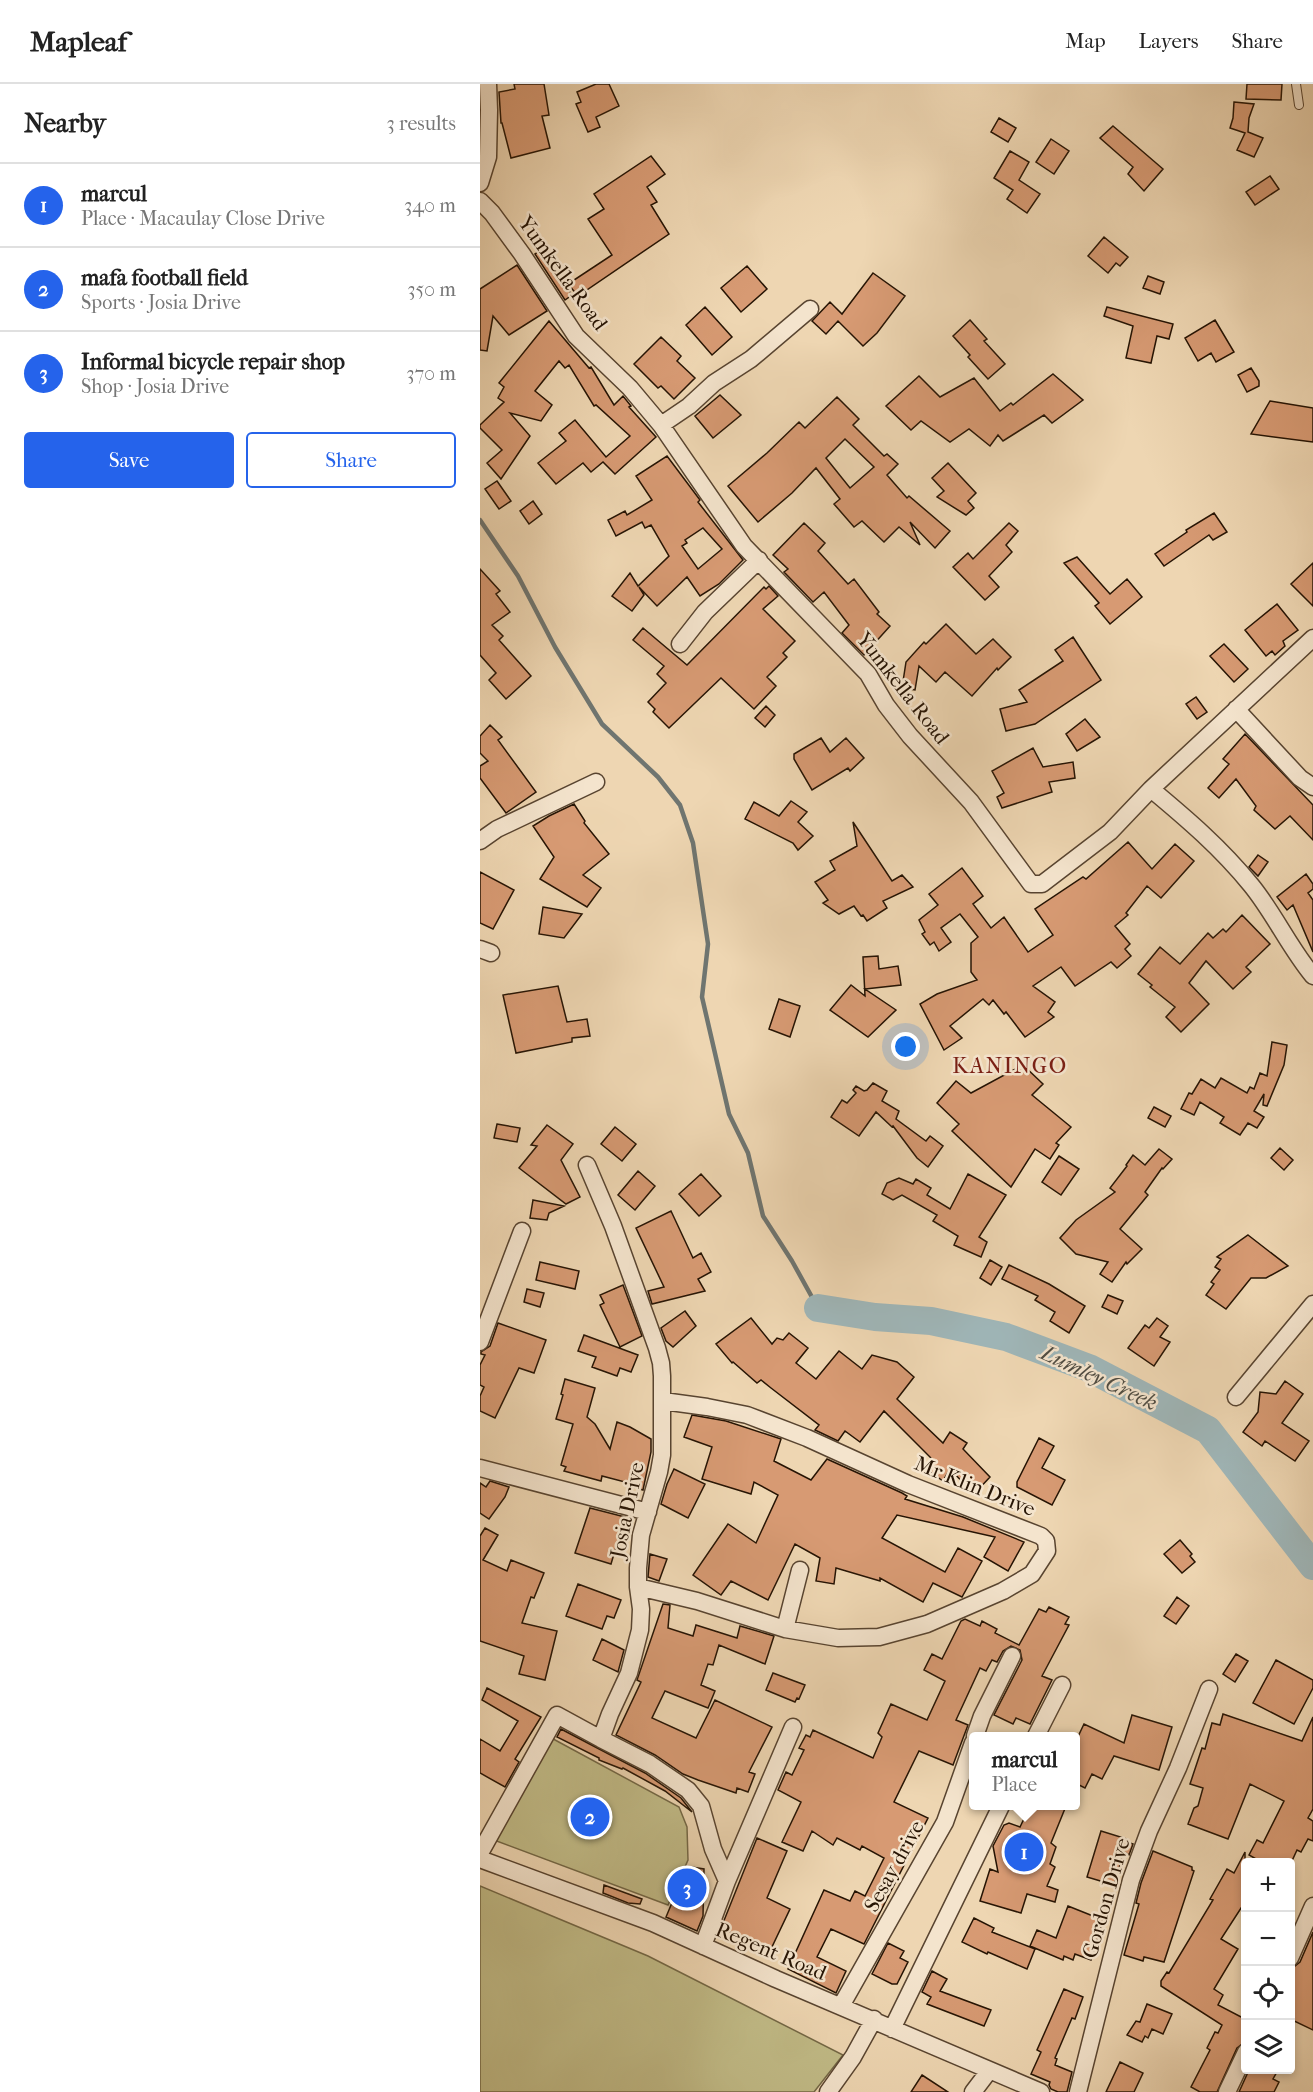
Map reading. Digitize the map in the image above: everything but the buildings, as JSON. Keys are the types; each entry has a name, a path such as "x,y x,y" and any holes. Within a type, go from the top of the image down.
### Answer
{"street":[{"path":"480,183 488,157 488,84"},
{"name":"Yumkella Road","path":"480,201 492,213 522,254 576,336 630,388 661,425 737,537 868,674 886,705 910,736 971,802 1031,884 1042,884 1110,832 1151,789 1313,638"},
{"path":"661,425 689,406 714,383 751,359 810,309"},
{"path":"680,644 705,612 759,560"},
{"path":"1236,709 1300,778 1313,787"},
{"path":"480,841 497,829 596,782"},
{"path":"1151,789 1213,841 1252,886 1297,957 1313,976"},
{"name":"Josia Drive","path":"587,1165 613,1226 657,1348 661,1363 663,1401 659,1472 641,1535 638,1587 641,1609 640,1630 629,1673 601,1739"},
{"path":"480,1342 522,1231"},
{"path":"1236,1396 1313,1304"},
{"name":"Mr Klin Drive","path":"638,1587 697,1601 785,1629 838,1638 879,1637 927,1624 1003,1591 1032,1574 1047,1551 1046,1541 1041,1536 908,1484 807,1438 747,1415 663,1401"},
{"path":"480,1468 648,1512"},
{"path":"785,1629 800,1570"},
{"path":"977,1732 982,1716 1012,1656"},
{"path":"1038,1732 1062,1685"},
{"name":"Gordon Drive","path":"1078,2092 1131,1880 1149,1831 1178,1768 1209,1689"},
{"path":"480,1853 557,1715 650,1764 688,1790 701,1806 713,1849 727,1881"},
{"path":"703,1946 727,1881 793,1727"},
{"name":"Sesay drive","path":"841,2006 945,1822 969,1754"},
{"path":"892,2029 999,1810"},
{"name":"Regent Road","path":"480,1859 653,1923 1041,2092"},
{"path":"1295,1947 1313,1906"},
{"path":"828,2092 853,2057 873,2019"},
{"path":"1227,2092 1241,2061"},
{"path":"973,2092 989,2071"}],"lane":[{"path":"1296,84 1299,105"}],"shaded area":[{"path":"544,1734 679,1807 687,1827 688,1860 668,1905 486,1837"},
{"path":"480,1886 648,1956 843,2055 814,2092 480,2092"}],"waterway":[{"path":"480,520 518,576 555,647 602,724 658,777 680,805 693,843 708,944 702,997 729,1114 748,1153 763,1216 792,1261 818,1308"},
{"name":"Lumley Creek","path":"818,1308 875,1317 931,1321 1006,1337 1089,1368 1208,1430 1313,1566"}],"place":[{"name":"mafa football field","path":"590,1817"},
{"name":"marcul","path":"1024,1852"},
{"name":"Informal bicycle repair shop","path":"687,1888"}],"district":[{"name":"KANINGO","path":"1010,1066"}]}
